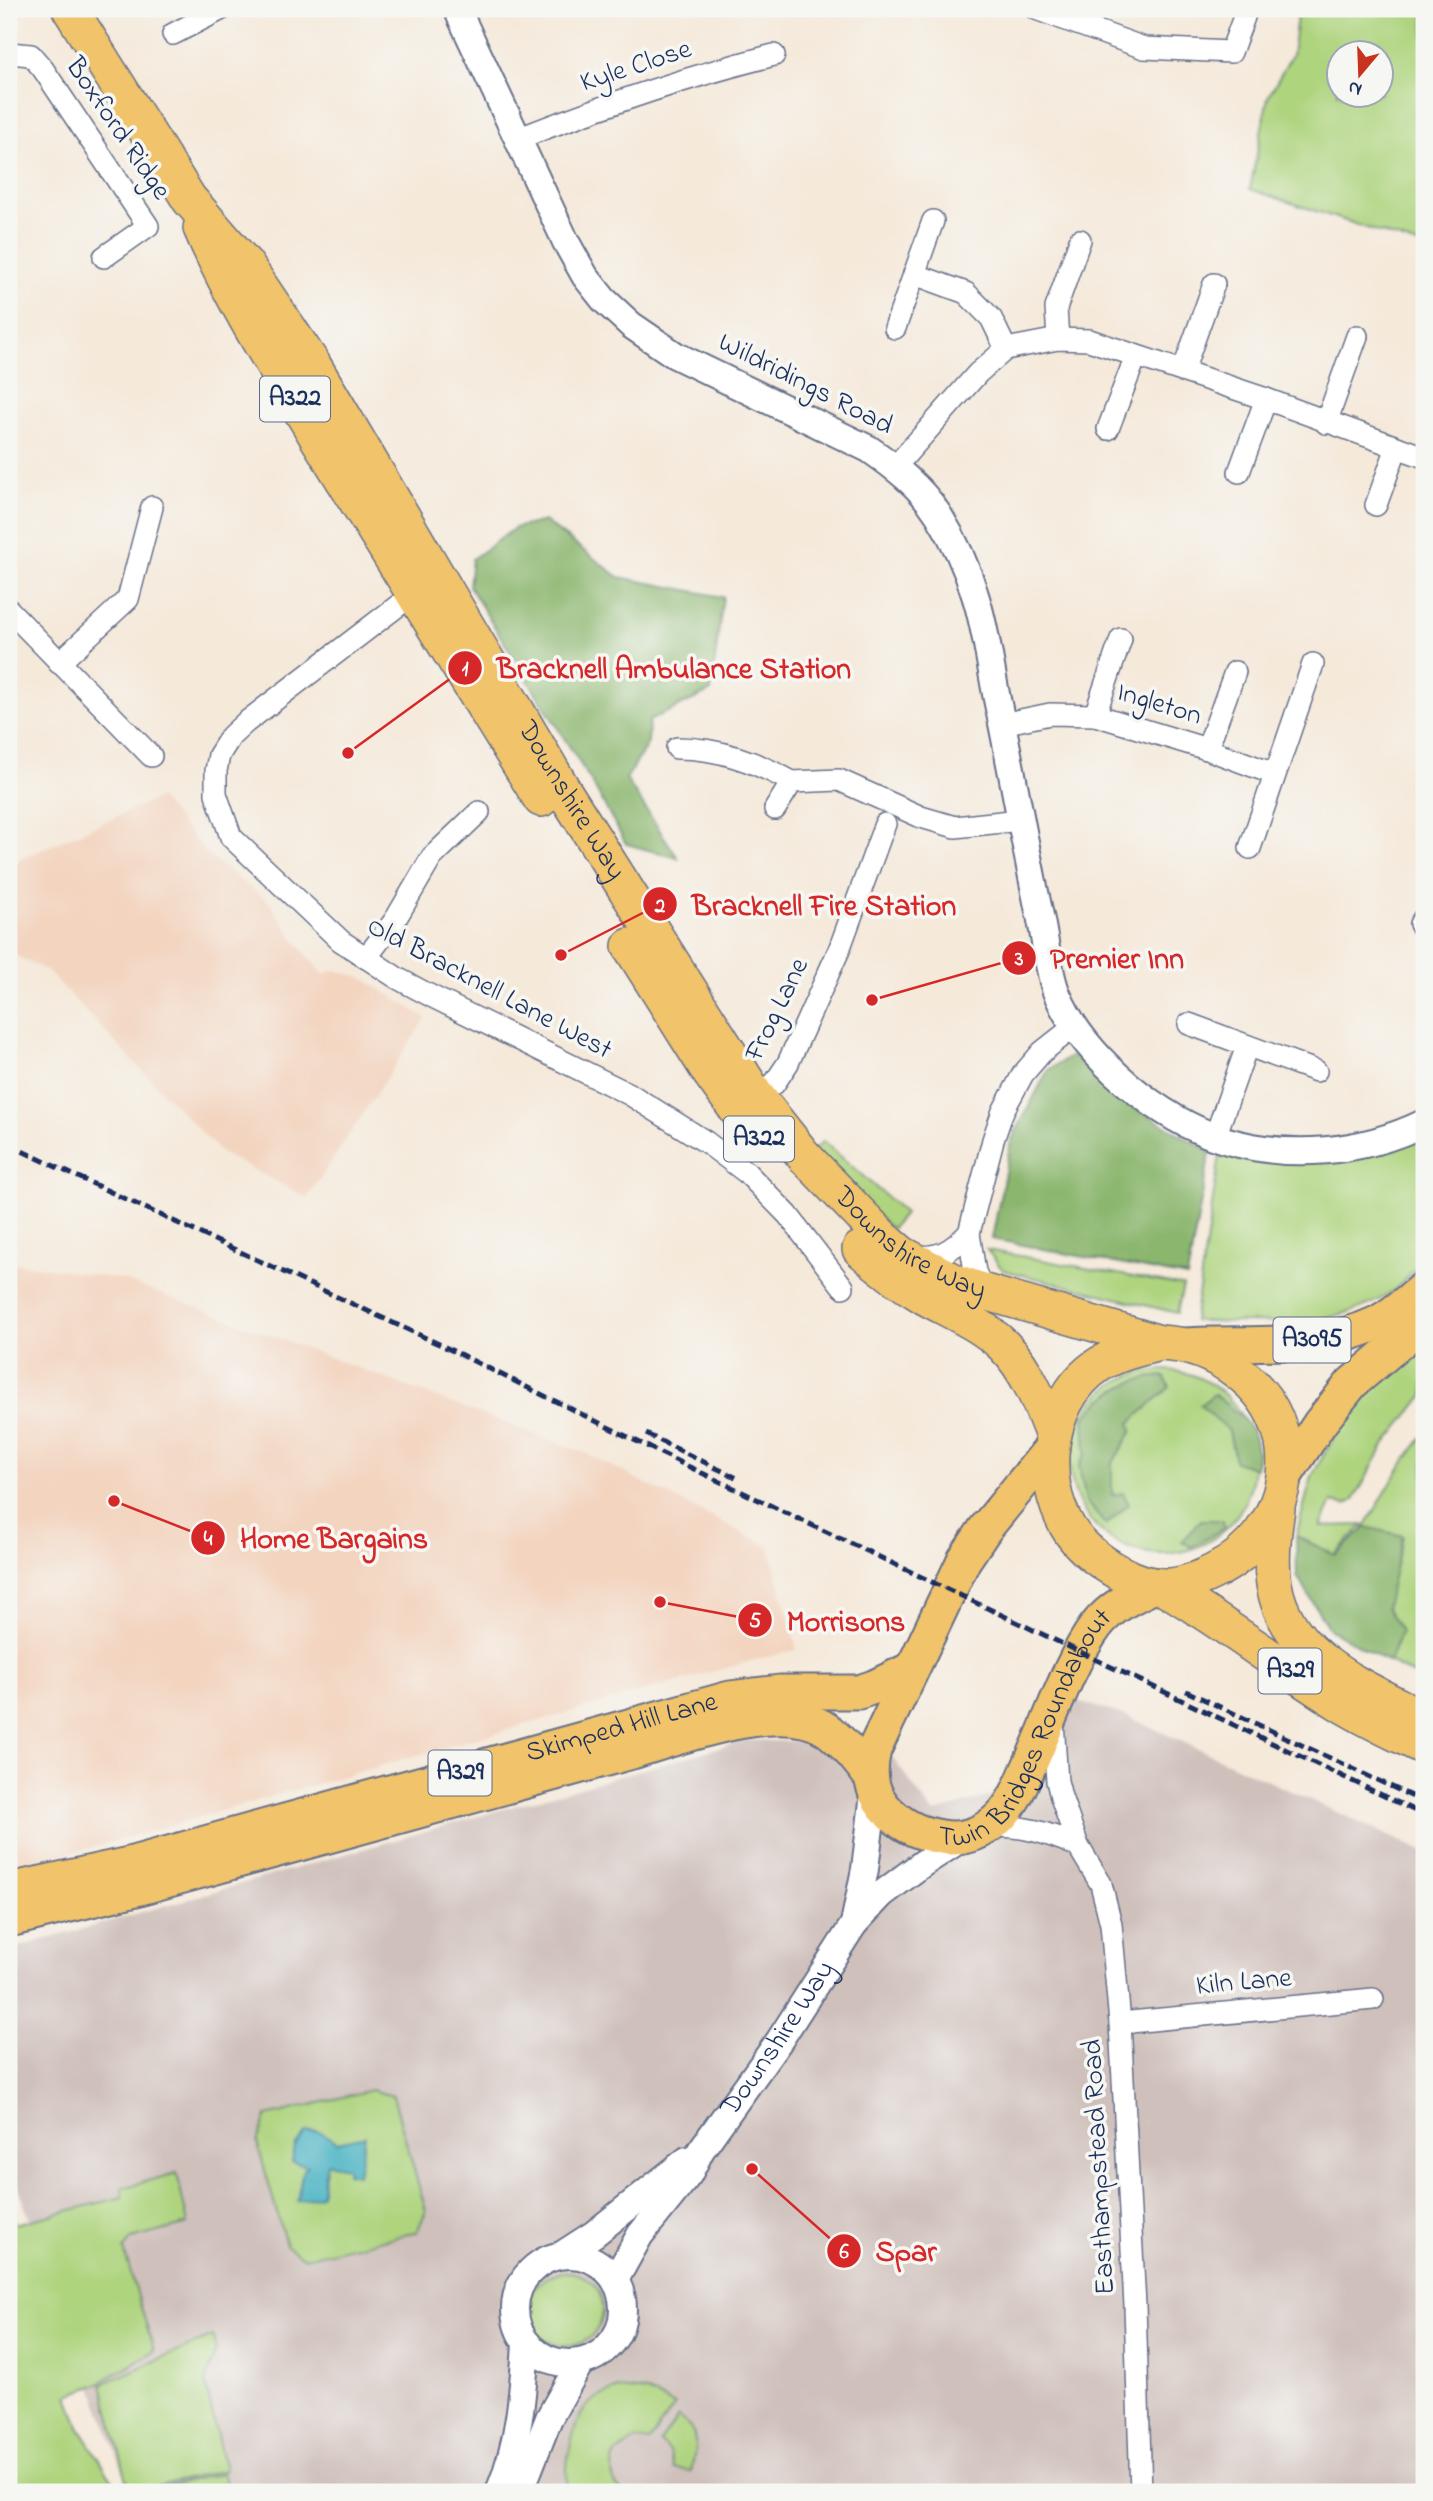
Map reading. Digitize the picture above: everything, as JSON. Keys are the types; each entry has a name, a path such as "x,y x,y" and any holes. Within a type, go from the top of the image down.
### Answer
{"highway":[{"name":"Downshire Way","path":"70,9 189,199 246,265 312,363 425,585 663,999 710,1073 743,1118 812,1201 877,1264 898,1281 974,1324 1004,1346 1029,1381 1052,1441"},
{"name":"Downshire Way","path":"425,585 755,1094 812,1166 848,1204 902,1254 956,1282 1173,1344"},
{"name":"Twin Bridges Roundabout","path":"1173,1344 1114,1357 1100,1364 1083,1379 1067,1402 1052,1441 1051,1471 1056,1502 1072,1534 1104,1564 1122,1573 1160,1586 1195,1579 1236,1558 1254,1540 1281,1491"},
{"path":"1173,1344 1200,1350 1232,1367 1265,1397 1273,1411 1283,1441 1281,1491"},
{"name":"A329","path":"1281,1491 1272,1553 1273,1579 1279,1601 1293,1631 1304,1645 1352,1682 1424,1719"},
{"name":"A329","path":"1160,1586 1208,1613 1340,1704 1424,1748"}],"main road":[{"name":"A3095","path":"1173,1344 1297,1342 1346,1334 1385,1318 1424,1288"},
{"name":"A3095","path":"1281,1491 1320,1423 1352,1383 1424,1322"},
{"name":"Twin Bridges Roundabout","path":"1052,1441 985,1528 964,1560 874,1750 872,1784 892,1815 910,1828 936,1836 976,1832 1004,1812 1016,1794 1074,1667 1096,1626 1125,1601 1160,1586"},
{"name":"Skimped Hill Lane","path":"9,1890 129,1864 730,1698 780,1692 859,1692 911,1669"},
{"name":"Skimped Hill Lane","path":"9,1920 153,1884 708,1729 757,1720 795,1718 817,1725 838,1740 872,1784"}],"street":[{"path":"173,34 222,9"},
{"name":"Wildridings Road","path":"457,9 566,242 585,276 604,300 631,325 675,355 869,449 895,467 937,513 976,597 1057,993 1075,1026 1111,1068 1149,1102 1171,1117 1215,1137 1266,1149 1319,1151 1378,1141 1424,1123"},
{"path":"1036,9 1144,48 1231,52 1244,17"},
{"name":"Boxford Ridge","path":"9,53 31,55 43,69 148,226 104,257"},
{"name":"Kyle Close","path":"517,139 700,74 774,55"},
{"path":"895,328 933,221"},
{"path":"1058,339 1056,308 1080,240"},
{"path":"914,274 966,293 991,318 1006,349"},
{"path":"1183,371 1214,284"},
{"path":"1326,423 1357,336"},
{"path":"895,467 978,373 1006,349 1058,339 1089,340 1266,399 1424,457"},
{"path":"1108,429 1136,356"},
{"path":"1239,472 1266,399"},
{"path":"1377,505 1397,447"},
{"path":"59,663 128,600 152,507"},
{"name":"Old Bracknell Lane West","path":"425,585 245,723 232,736 219,755 216,771 216,794 231,837 341,942 431,996 631,1095 706,1142 747,1172 788,1215 843,1287"},
{"path":"9,610 151,756"},
{"name":"Ingleton","path":"1095,715 1121,639"},
{"path":"1250,848 1314,664"},
{"name":"Ingleton","path":"1207,749 1235,672"},
{"name":"Ingleton","path":"1002,724 1050,714 1095,715 1207,749 1274,774"},
{"path":"677,748 720,752 760,764 792,782 839,780 921,817 955,827 1020,820"},
{"path":"775,809 792,782"},
{"path":"366,957 396,920 432,857 479,812"},
{"name":"Frog Lane","path":"755,1094 774,1084 788,1063 839,950 885,824"},
{"path":"1189,1024 1316,1071"},
{"path":"985,1292 975,1272 968,1233 986,1159 1003,1111 1015,1087 1042,1052 1075,1026"},
{"path":"1215,1137 1247,1046"},
{"path":"902,1254 929,1258 942,1254 968,1233"},
{"name":"Easthampstead Road","path":"1052,1716 1061,1797 1078,1846 1101,1884 1111,1924 1120,2023 1141,2492"},
{"name":"Downshire Way","path":"854,1924 865,1870 872,1784"},
{"path":"976,1832 1022,1826 1078,1846"},
{"name":"Downshire Way","path":"615,2280 640,2235 690,2174 701,2150 779,2041 854,1924 882,1894 922,1864 976,1832"},
{"name":"Kiln Lane","path":"1120,2023 1373,1999"},
{"name":"Downshire Way","path":"563,2254 594,2234 701,2150"},
{"path":"520,2492 549,2418 580,2364 602,2352 611,2343 621,2323 622,2296 615,2280 606,2269 593,2260 563,2254 545,2260 528,2273 518,2288 514,2310 517,2327 526,2343 549,2359 580,2364"},
{"path":"499,2492 516,2438 523,2396 526,2343"}],"shaded area":[{"path":"159,798 210,857 269,902 323,974 335,970 361,977 426,1018 307,1198 220,1152 47,971 9,952 9,864"},
{"path":"9,1262 121,1279 587,1454 769,1546 797,1650 9,1871"},
{"path":"1050,1693 1124,1715 1424,1852 1424,2492 131,2492 9,2164 9,1950 746,1740 883,1745 933,1813 998,1794"}],"green space":[{"path":"1298,9 1424,9 1424,247 1250,189 1268,97 1292,55"},
{"path":"544,521 619,577 723,597 711,691 649,721 648,743 626,779 678,858 626,844 591,781 469,586 472,559 515,528"},
{"path":"1074,1055 1122,1100 1210,1152 1187,1277 992,1239 1011,1141 1048,1070"},
{"path":"1424,1131 1424,1258 1396,1288 1364,1307 1317,1319 1292,1322 1194,1321 1221,1148"},
{"path":"823,1141 905,1213 891,1229 811,1153"},
{"path":"987,1250 1183,1286 1177,1313 1003,1270"},
{"path":"1424,1333 1424,1395 1383,1447 1354,1500 1346,1505 1332,1502 1321,1526 1363,1525 1334,1555 1296,1536 1312,1476 1353,1403"},
{"path":"1162,1370 1197,1377 1227,1397 1247,1427 1254,1462 1247,1497 1227,1527 1197,1547 1162,1554 1127,1547 1097,1527 1077,1497 1070,1462 1077,1427 1097,1397 1127,1377"},
{"path":"1164,1376 1170,1387 1130,1423 1132,1431 1112,1464 1112,1495 1123,1493 1129,1504 1106,1525 1086,1502 1079,1466 1086,1453 1084,1418 1101,1401 1120,1388 1140,1380"},
{"path":"1214,1394 1241,1417 1253,1433 1257,1454 1256,1468 1235,1461 1229,1431 1200,1405"},
{"path":"1424,1436 1424,1680 1389,1662 1400,1631 1351,1547 1404,1462"},
{"path":"1201,1520 1223,1520 1224,1528 1191,1547 1182,1541"},
{"path":"1366,1527 1403,1536 1386,1607 1401,1631 1389,1662 1329,1629 1297,1576 1296,1536 1335,1555"},
{"path":"371,2090 393,2096 426,2211 417,2232 304,2258 286,2245 257,2142 267,2116"},
{"path":"177,2173 188,2224 131,2239 124,2250 154,2351 94,2386 68,2395 79,2427 120,2492 15,2492 9,2470 9,2207 15,2224 123,2197 122,2188"},
{"path":"566,2272 587,2278 597,2288 603,2309 597,2330 587,2340 566,2346 545,2340 535,2330 529,2309 535,2288 545,2278"},
{"path":"213,2336 216,2350 205,2382 225,2470 130,2492 102,2384"},
{"path":"619,2389 647,2392 675,2405 649,2441 636,2440 616,2454 612,2475 623,2492 567,2492 568,2456 580,2417 594,2400"},
{"path":"678,2417 694,2434 691,2471 674,2469 670,2453 660,2442"},
{"path":"223,2473 229,2492 141,2492"}],"water":[{"path":"319,2131 338,2142 365,2136 358,2175 347,2173 347,2167 327,2163 321,2196 297,2201 303,2169 307,2166 292,2162 295,2146 306,2132"}],"railway":[{"path":"9,1145 441,1345 683,1464 1424,1815"},
{"path":"646,1434 737,1478"},
{"path":"1186,1691 1424,1802"}],"place":[{"name":"Bracknell Ambulance Station","path":"348,753"},
{"name":"Bracknell Fire Station","path":"561,955"},
{"name":"Premier Inn","path":"872,1000"},
{"name":"Home Bargains","path":"114,1501"},
{"name":"Morrisons","path":"660,1602"},
{"name":"Spar","path":"752,2169"}]}
